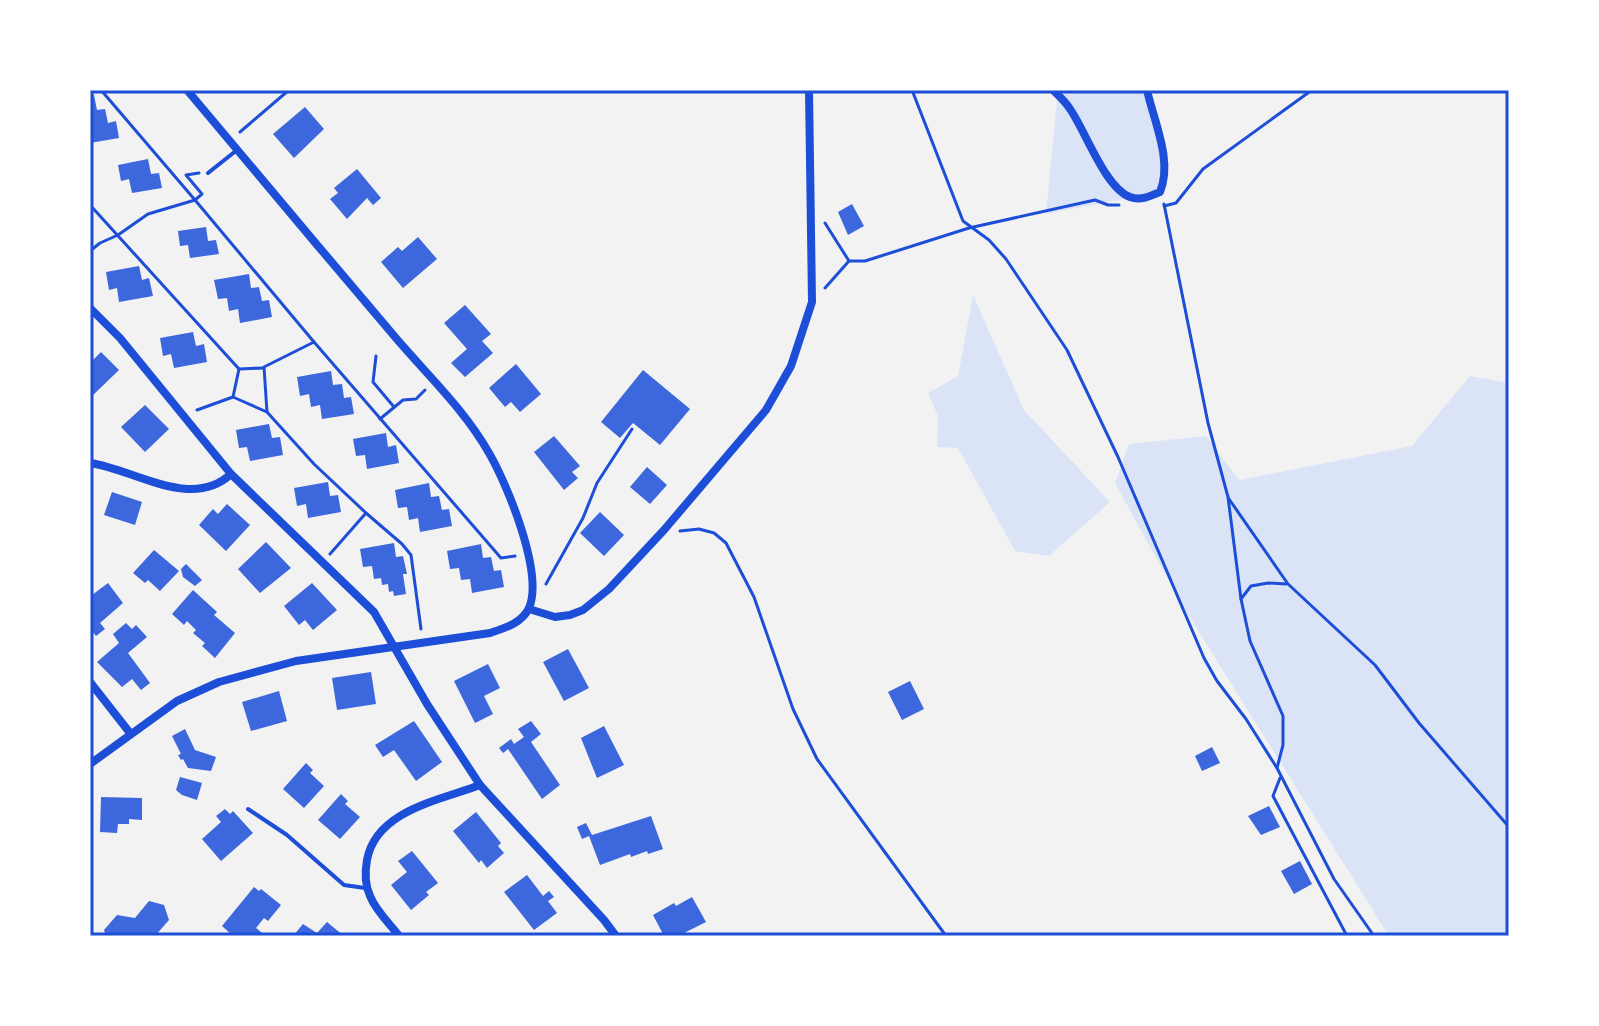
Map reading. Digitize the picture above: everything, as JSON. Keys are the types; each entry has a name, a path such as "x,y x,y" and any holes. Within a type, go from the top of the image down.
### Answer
{"street":[{"path":"90,764 177,701 219,682 281,664 490,633 519,622 529,609 533,592 527,554 506,487 469,420 417,363 187,90"},
{"path":"529,609 555,617 583,610 609,589 664,530 766,410 791,366 812,302 809,90"},
{"path":"1053,90 1070,108 1108,176 1130,198 1145,198 1160,192 1165,179 1166,168 1147,90"},
{"path":"90,308 120,338 231,474 374,612 427,704 480,785 616,936"},
{"path":"90,463 185,489 217,484 231,474"},
{"path":"90,682 130,733"},
{"path":"399,936 375,906 368,889 365,875 375,838 387,824 405,813 480,785"}],"lane":[{"path":"208,173 237,150"},
{"path":"248,809 287,835 344,885 368,889"}],"path":[{"path":"101,90 501,558 527,554"},
{"path":"228,139 289,90"},
{"path":"912,90 956,208 969,228 989,240 1006,259 1067,350 1118,457 1204,658 1277,768 1334,879 1374,936"},
{"path":"1164,206 1176,203 1203,169 1312,90"},
{"path":"90,251 148,214 195,200 202,194 186,175"},
{"path":"1160,192 1208,423 1228,497 1241,599 1250,641 1283,716 1283,745 1277,768"},
{"path":"812,302 849,261 865,261 969,228 1095,200"},
{"path":"811,204 849,261"},
{"path":"90,205 239,369"},
{"path":"239,369 264,367 314,342"},
{"path":"376,356 373,382 394,407"},
{"path":"264,367 267,412"},
{"path":"233,397 239,369"},
{"path":"380,419 403,400 416,399 420,395"},
{"path":"183,416 233,397 267,412 314,464 411,555 422,634"},
{"path":"533,592 544,587 583,518 597,483 632,429"},
{"path":"1228,497 1288,584 1375,665 1419,723 1509,827"},
{"path":"322,563 366,513"},
{"path":"664,530 699,529 714,533 726,543 754,597 793,709 817,759 946,936"},
{"path":"1241,599 1251,586 1288,584"},
{"path":"1280,778 1273,796 1347,936"}],"shaded area":[{"path":"1058,90 1147,90 1165,162 1160,192 1046,214"},
{"path":"973,295 1024,410 1110,502 1049,556 1015,551 958,448 937,447 938,416 928,393 958,376"},
{"path":"1470,376 1509,383 1509,936 1389,936 1182,605 1115,483 1129,444 1206,436 1239,480 1412,446"}],"building":[{"path":"94,95 97,110 105,109 108,123 116,121 119,138 90,143 90,96"},
{"path":"305,107 324,129 294,158 273,134"},
{"path":"148,159 151,174 159,173 162,188 132,193 129,179 121,181 118,165"},
{"path":"357,169 381,198 373,205 367,198 347,219 330,199 338,193 334,188"},
{"path":"852,204 864,226 848,235 838,212"},
{"path":"206,227 208,241 216,240 219,254 190,258 188,245 180,246 178,231"},
{"path":"418,237 437,259 403,288 381,262 398,247 402,251"},
{"path":"139,266 142,280 149,278 153,296 119,302 117,288 109,290 106,272"},
{"path":"249,274 251,288 259,287 262,301 269,300 272,317 240,323 238,309 229,311 227,298 218,299 214,280"},
{"path":"465,305 491,334 482,341 493,353 465,377 451,363 467,349 444,323"},
{"path":"193,332 196,346 204,344 207,362 174,368 171,354 163,356 160,338"},
{"path":"101,352 119,370 90,398 90,363"},
{"path":"516,364 541,394 520,412 511,402 505,407 489,388"},
{"path":"643,370 690,409 660,445 633,423 620,438 601,422"},
{"path":"331,371 333,385 342,384 344,398 351,397 354,414 322,419 320,405 311,407 309,394 300,396 297,377"},
{"path":"145,405 169,429 145,452 121,427"},
{"path":"269,424 272,438 280,437 283,455 250,461 247,447 239,448 236,430"},
{"path":"386,433 388,447 396,445 399,463 367,469 365,455 356,456 353,439"},
{"path":"554,436 580,466 572,472 578,478 564,490 534,452"},
{"path":"647,467 667,485 650,504 630,487"},
{"path":"328,482 330,496 338,495 341,512 308,518 306,504 297,506 294,488"},
{"path":"429,483 431,497 439,496 442,510 449,509 452,526 420,532 418,518 409,520 407,507 398,508 395,490"},
{"path":"112,492 142,502 135,525 104,515"},
{"path":"227,504 250,525 226,551 199,525 213,509 218,514"},
{"path":"600,512 624,535 604,556 580,533"},
{"path":"266,542 291,568 260,593 238,569"},
{"path":"394,543 396,557 403,556 407,574 403,574 406,594 394,596 393,591 389,592 388,584 382,585 381,578 374,579 372,566 363,567 360,549"},
{"path":"481,544 483,558 491,557 494,571 501,570 504,587 472,593 470,579 461,580 459,568 450,569 447,551"},
{"path":"154,550 179,571 160,591 148,580 145,583 133,573"},
{"path":"186,564 202,580 195,586 183,577 181,569"},
{"path":"108,583 123,603 100,623 105,629 96,636 90,629 90,592 92,595"},
{"path":"312,583 337,610 313,630 305,620 299,625 284,606"},
{"path":"193,590 217,612 214,615 235,633 215,658 202,646 205,643 193,633 196,630 187,621 184,625 172,614"},
{"path":"126,623 132,629 136,625 147,637 128,653 150,683 141,690 132,679 122,687 97,662 119,643 113,634"},
{"path":"568,649 589,688 564,701 543,662"},
{"path":"488,664 500,688 484,696 493,714 475,723 454,681"},
{"path":"371,672 376,704 337,710 332,678"},
{"path":"910,681 924,709 902,720 888,692"},
{"path":"279,691 287,721 251,731 242,702"},
{"path":"414,721 442,762 416,781 394,750 383,757 375,745"},
{"path":"531,721 541,734 531,742 560,785 542,799 508,749 503,753 499,748 511,739 514,744 524,737 518,729"},
{"path":"604,726 624,765 597,778 581,738"},
{"path":"185,729 195,750 216,757 211,771 188,768 181,760 172,736"},
{"path":"1212,747 1220,763 1202,771 1195,756"},
{"path":"306,763 313,770 310,773 324,786 304,808 283,789"},
{"path":"180,777 202,783 197,800 176,790"},
{"path":"341,794 348,801 345,804 360,817 340,839 318,820"},
{"path":"101,797 142,798 142,820 129,819 129,824 118,824 117,833 100,832"},
{"path":"1269,806 1280,827 1261,835 1248,816"},
{"path":"225,809 230,814 233,811 253,833 221,861 202,839 221,822 216,816"},
{"path":"476,812 501,843 498,846 504,853 487,868 481,860 479,863 453,831"},
{"path":"651,816 663,849 631,857 630,854 600,865 589,836 582,839 577,827 586,823 592,835"},
{"path":"412,851 438,883 411,910 391,885 407,872 398,861"},
{"path":"1300,861 1312,884 1294,894 1281,871"},
{"path":"527,875 543,896 549,891 554,897 548,901 557,913 534,930 504,892"},
{"path":"254,887 281,905 268,921 264,918 256,928 266,936 233,936 222,926"},
{"path":"692,897 706,922 684,933 686,936 664,936 653,915"},
{"path":"149,901 164,905 169,920 155,936 106,936 104,930 117,915 135,918"},
{"path":"327,922 344,936 293,936 303,924 317,933"}]}
